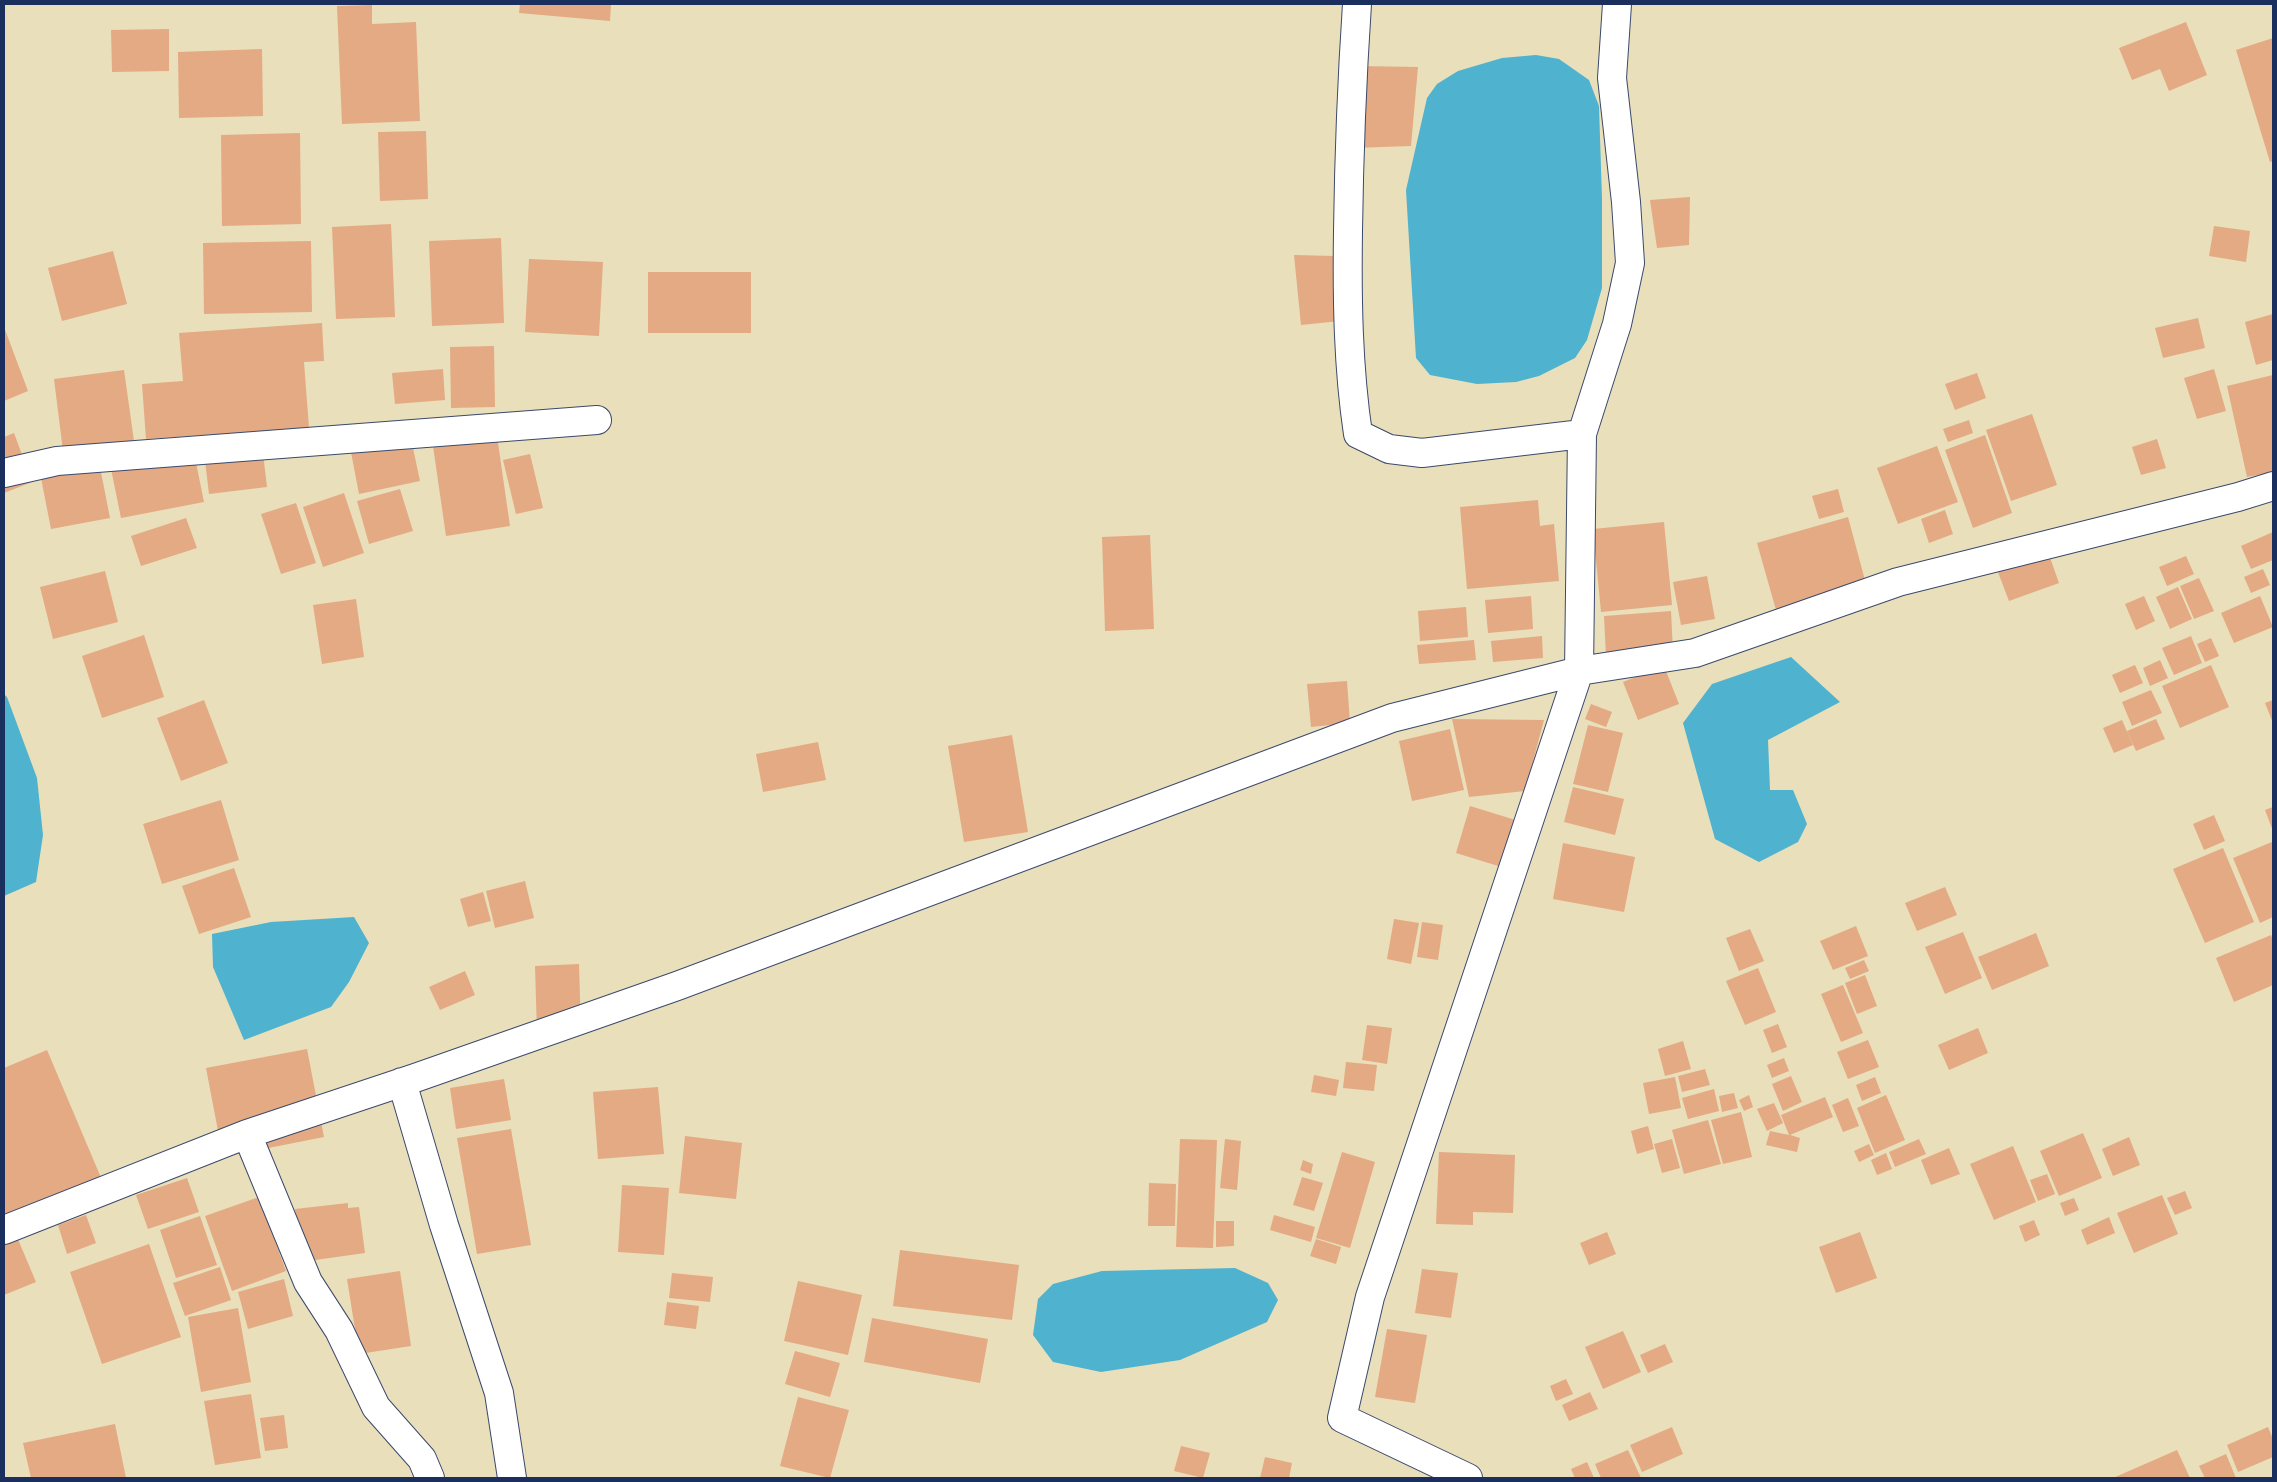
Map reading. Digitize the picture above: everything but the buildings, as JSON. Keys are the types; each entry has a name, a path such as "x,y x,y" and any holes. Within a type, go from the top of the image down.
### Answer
{"street":[{"path":"1357,4 1350,124 1347,302 1353,406 1358,434 1390,449 1422,453 1582,434"},
{"path":"1468,1478 1342,1418 1370,1297 1579,671 1582,434 1617,324 1630,263 1626,202 1612,78 1617,4"},
{"path":"4,473 57,461 597,420"},
{"path":"4,1230 247,1134 677,986 1392,718 1579,671 1695,653 1898,582 2238,497 2273,486"},
{"path":"402,1082 444,1225 499,1392 512,1478"},
{"path":"247,1134 308,1282 339,1330 376,1407 422,1458 430,1478"}],"water":[{"path":"1536,55 1559,59 1589,80 1599,106 1602,288 1587,340 1575,358 1539,376 1516,382 1477,384 1430,375 1416,358 1406,190 1427,98 1437,84 1458,71 1502,58"},
{"path":"1791,657 1840,702 1768,740 1770,790 1793,790 1807,824 1798,842 1759,862 1715,839 1683,723 1712,684"},
{"path":"4,694 7,697 37,778 43,835 36,882 4,896"},
{"path":"354,917 369,943 349,982 331,1007 244,1040 213,967 212,934 271,922"},
{"path":"1235,1268 1268,1283 1278,1300 1267,1322 1180,1360 1101,1372 1053,1362 1033,1335 1038,1299 1053,1284 1102,1271"}]}
